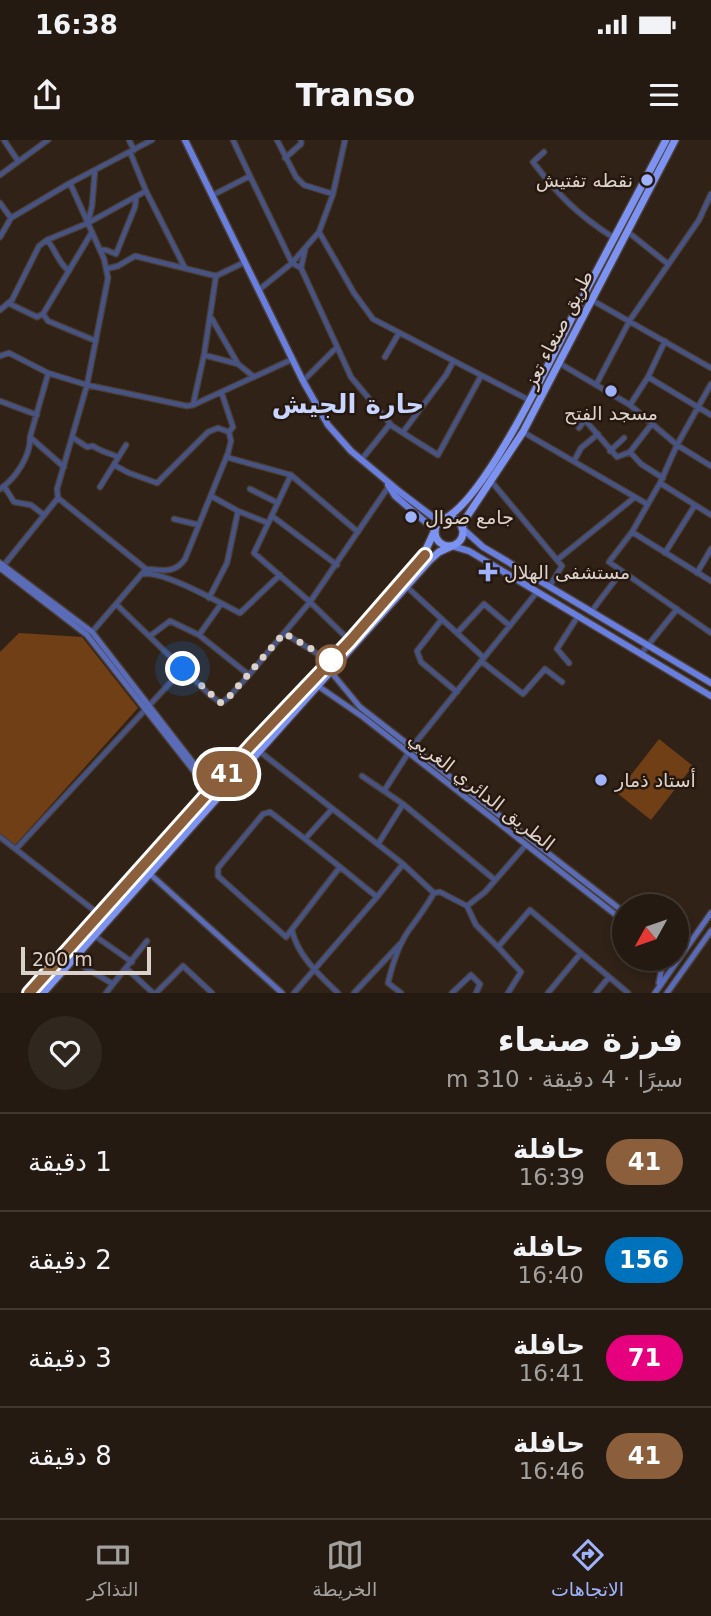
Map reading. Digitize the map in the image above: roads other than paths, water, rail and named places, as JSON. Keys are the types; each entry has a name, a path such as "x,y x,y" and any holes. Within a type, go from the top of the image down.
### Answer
{"highway":[{"name":"طريق صنعاء تعز","path":"462,528 523,432 559,363 614,239 666,140"},
{"name":"طريق صنعاء تعز","path":"444,519 460,509 482,480 627,232 675,140"},
{"path":"29,993 251,745 330,662 343,654 407,587 427,557 435,530 444,519 453,519 462,528 460,541 427,557 350,641 343,654 331,672 43,993"},
{"path":"435,530 439,542 452,546"}],"main road":[{"path":"186,140 303,381 328,425 361,460 383,478 433,517 444,519"},
{"path":"383,478 395,496 435,530"},
{"path":"462,528 482,547 711,683"},
{"path":"452,546 469,551 711,696"},
{"path":"1,566 92,632 201,780 202,790 193,812"},
{"path":"1,566 87,635 198,768 215,775 231,770"},
{"name":"الطريق الدائري الغربي","path":"331,672 360,707 612,903"},
{"name":"الطريق الدائري الغربي","path":"318,686 363,717 612,912"},
{"path":"150,874 282,993"},
{"path":"690,940 711,912"},
{"path":"690,960 711,931"},
{"path":"655,993 660,971"},
{"path":"655,993 668,971"},
{"path":"667,993 683,971"}],"street":[{"path":"4,140 19,161"},
{"path":"0,175 47,140"},
{"path":"129,140 146,191 185,268"},
{"path":"0,237 11,218 152,140"},
{"path":"233,140 292,263 301,268 351,377 390,424 438,455 481,376"},
{"path":"277,140 296,177 304,185 333,194"},
{"path":"285,158 301,144 301,140"},
{"path":"260,289 292,263 319,232 333,194 345,140"},
{"path":"544,152 533,162 559,195 586,220 614,239"},
{"path":"88,223 95,170"},
{"path":"213,195 250,176"},
{"path":"70,183 100,250 108,278 87,385 57,489 58,498 146,569 171,571 179,568 211,496 231,442 229,432 233,427 222,394"},
{"path":"0,310 8,303 39,246 146,191"},
{"path":"596,386 630,320 699,220 711,194"},
{"path":"100,250 116,254 121,247 136,198"},
{"path":"0,203 11,218"},
{"path":"8,303 37,317 43,314 92,232"},
{"path":"319,232 354,293 373,319 529,400"},
{"path":"627,232 668,264"},
{"path":"47,240 55,248 61,265 69,271"},
{"path":"301,268 305,250"},
{"path":"106,269 118,266 135,256 216,276 246,262"},
{"path":"193,405 212,318 216,276"},
{"path":"588,297 711,368"},
{"path":"43,314 48,321 96,341"},
{"path":"212,318 238,364 254,377"},
{"path":"385,357 399,333"},
{"path":"630,405 666,341"},
{"path":"303,381 337,346"},
{"path":"0,356 9,353 48,373 87,385 187,406 222,394 293,359"},
{"path":"204,355 238,364"},
{"path":"403,432 453,362"},
{"path":"559,363 630,405 677,446 711,466"},
{"path":"44,515 31,505 14,502 2,488 10,482 30,446 30,437 48,373"},
{"path":"648,377 711,415"},
{"path":"711,384 632,532 609,562 711,633"},
{"path":"0,401 37,415"},
{"path":"579,428 584,419 617,457 630,452 651,425"},
{"path":"361,460 390,424"},
{"path":"114,465 157,483 208,432 218,428 229,432"},
{"path":"523,432 647,504"},
{"path":"574,461 581,448 598,434"},
{"path":"30,437 64,467"},
{"path":"72,437 87,447 93,446 118,457"},
{"path":"610,451 624,438"},
{"path":"100,487 126,445"},
{"path":"630,452 640,464 711,515"},
{"path":"226,457 291,475 358,533"},
{"path":"291,475 254,553 350,641"},
{"path":"491,481 562,566 549,587"},
{"path":"116,604 221,703 249,675 310,602 389,486"},
{"path":"250,489 278,503"},
{"path":"211,496 268,523"},
{"path":"556,560 635,497"},
{"path":"1,566 58,498"},
{"path":"665,553 695,505"},
{"path":"209,598 227,563 238,511"},
{"path":"272,516 337,565"},
{"path":"174,519 199,525"},
{"path":"632,532 711,581"},
{"path":"697,573 711,549"},
{"path":"92,632 146,569"},
{"path":"591,612 622,571"},
{"path":"140,576 147,573 163,575 240,613 280,575"},
{"path":"407,587 523,694 545,669 562,682"},
{"path":"384,791 407,753 537,592"},
{"path":"199,635 221,604"},
{"path":"457,633 484,604 510,625"},
{"path":"641,654 677,609"},
{"path":"569,663 557,649 578,616"},
{"path":"442,620 417,651 421,662 457,692"},
{"path":"149,636 170,621 199,635 249,675"},
{"path":"284,633 330,662"},
{"path":"16,849 183,669"},
{"path":"259,751 403,864 434,893"},
{"path":"362,776 402,804 495,880"},
{"path":"378,844 402,804"},
{"path":"304,839 332,809"},
{"path":"340,867 286,937 218,876 218,868 263,814 270,813 340,867 377,897"},
{"path":"0,838 100,915"},
{"path":"467,906 525,846"},
{"path":"294,993 403,864"},
{"path":"401,993 388,983 404,942 434,893 440,892 467,906 476,926 521,972 508,993"},
{"path":"498,947 530,910 628,993"},
{"path":"292,929 294,939 314,970 338,993"},
{"path":"95,936 132,962"},
{"path":"106,993 147,941"},
{"path":"354,993 404,942"},
{"path":"548,993 582,953"},
{"path":"74,961 114,984"},
{"path":"127,969 154,993 183,966 212,993"},
{"path":"452,993 471,975 480,984 476,993"},
{"path":"597,993 609,977"}],"place":[{"name":"نقطه تفتيش","path":"647,180"},
{"name":"مسجد الفتح","path":"611,391"},
{"name":"جامع صوال","path":"411,517"},
{"name":"مستشفى الهلال","path":"488,572"},
{"name":"أستاد ذمار","path":"601,780"}],"district":[{"name":"حارة الجيش","path":"348,404"}]}
